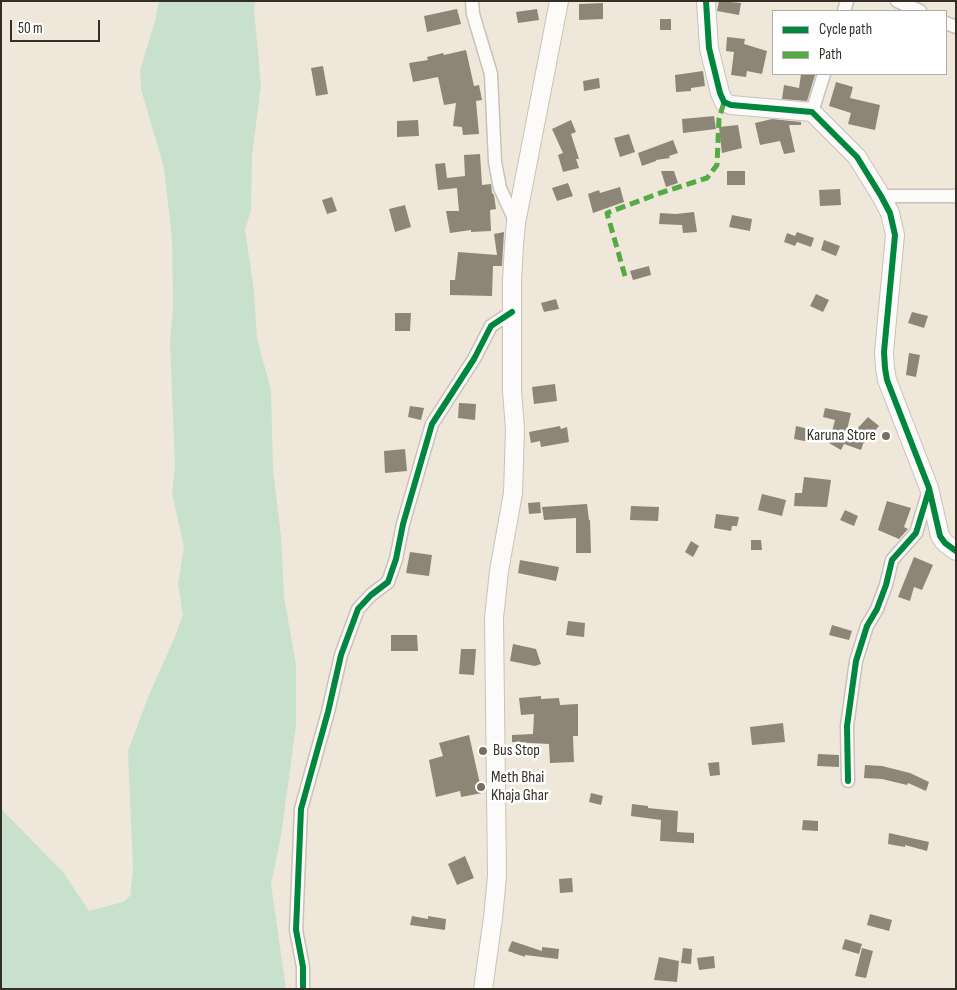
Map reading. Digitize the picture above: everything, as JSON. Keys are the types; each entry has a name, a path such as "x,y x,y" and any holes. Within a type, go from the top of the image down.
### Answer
{"main road":[{"path":"483,989 497,876 494,618 499,571 513,493 515,429 512,391 512,281 516,224 559,1"},
{"path":"706,1 709,48 724,102 731,105 812,112 857,157 890,214 895,235 884,352 885,368 929,488 940,536 945,543 956,551"}],"street":[{"path":"472,1 473,14 491,74 496,162 500,188 516,224"},
{"path":"897,1 918,10"},
{"path":"812,112 824,75"},
{"path":"881,196 956,196"},
{"path":"303,989 303,967 296,930 301,809 328,712 341,655 358,609 371,595 388,582 396,559 403,524 432,424 470,367 491,326 512,312"},
{"path":"848,781 847,726 856,661 867,626 877,609 886,585 892,560 916,534 929,488"}],"green space":[{"path":"159,1 255,1 254,10 261,85 252,156 251,210 245,230 254,291 257,339 271,390 273,470 281,536 284,597 296,665 296,725 281,836 271,884 286,989 1,989 1,809 63,872 89,911 123,902 130,896 133,870 128,751 149,695 183,615 178,584 184,547 172,493 175,465 170,344 173,307 172,238 164,168 141,89 140,70"}],"building":[{"path":"719,1 741,3 739,15 717,11"},
{"path":"603,3 603,19 579,20 579,4"},
{"path":"457,9 461,24 427,32 424,16"},
{"path":"537,9 539,20 518,23 516,12"},
{"path":"660,19 671,19 671,30 660,30"},
{"path":"727,37 745,39 744,44 767,51 762,74 747,71 746,77 731,75 734,52 726,51"},
{"path":"466,50 474,86 479,85 482,100 476,101 479,134 463,135 462,127 453,126 456,103 444,105 438,77 413,82 409,63 428,60 427,57 443,53 444,55"},
{"path":"323,66 328,94 316,96 311,68"},
{"path":"703,71 705,86 691,88 691,91 676,92 675,75"},
{"path":"801,75 815,75 807,101 782,99 784,85 799,88"},
{"path":"599,78 600,88 584,91 583,81"},
{"path":"836,82 853,87 850,98 880,105 875,130 848,124 851,113 829,106"},
{"path":"714,116 716,129 683,133 682,119"},
{"path":"772,119 801,122 801,125 789,125 795,152 784,154 780,141 760,145 755,123"},
{"path":"418,120 419,136 397,137 397,121"},
{"path":"571,120 576,132 571,134 579,159 576,159 579,168 563,172 558,155 563,153 552,129"},
{"path":"738,125 742,148 722,153 719,127"},
{"path":"629,134 635,152 620,157 614,138"},
{"path":"673,140 678,153 669,156 670,158 656,160 642,166 638,153"},
{"path":"480,154 482,185 491,184 496,209 490,210 491,231 471,232 471,230 450,233 446,211 459,211 457,188 438,190 435,164 445,163 447,178 465,176 464,155"},
{"path":"661,171 674,171 678,183 666,187"},
{"path":"727,171 745,171 745,185 727,185"},
{"path":"568,183 573,196 557,201 552,188"},
{"path":"620,187 624,202 593,213 588,194 599,190 600,193"},
{"path":"840,189 841,205 820,206 819,190"},
{"path":"332,197 337,211 327,214 322,200"},
{"path":"405,205 411,227 395,232 389,209"},
{"path":"694,212 697,232 683,233 682,225 659,224 660,213"},
{"path":"732,215 752,219 750,231 729,227"},
{"path":"504,232 502,266 493,266 492,296 450,295 450,280 455,280 458,252 497,255 494,234"},
{"path":"797,232 814,238 811,247 797,242 795,246 784,242 787,233 795,236"},
{"path":"824,240 840,246 836,256 821,250"},
{"path":"649,266 651,275 633,280 630,271"},
{"path":"816,294 829,300 823,312 810,306"},
{"path":"556,299 559,309 544,312 541,303"},
{"path":"912,312 928,316 924,328 908,323"},
{"path":"395,313 411,313 410,331 395,331"},
{"path":"909,353 920,355 916,377 906,375"},
{"path":"555,384 557,401 534,404 532,387"},
{"path":"459,403 476,404 475,420 458,418"},
{"path":"410,406 424,408 421,420 408,417"},
{"path":"825,408 851,413 844,443 868,417 879,426 863,444 861,450 844,444 841,450 829,443 835,420 823,417"},
{"path":"560,426 561,429 567,427 569,442 541,447 540,441 531,443 529,432"},
{"path":"796,426 813,430 810,442 794,439"},
{"path":"405,449 407,471 385,473 384,451"},
{"path":"804,477 831,480 827,507 794,506 795,493 802,493"},
{"path":"762,494 786,500 782,516 758,510"},
{"path":"887,501 911,508 904,527 908,529 899,539 878,530"},
{"path":"540,502 541,513 529,514 528,503"},
{"path":"587,504 590,520 591,553 576,553 576,518 544,520 542,507"},
{"path":"631,506 659,507 658,521 630,520"},
{"path":"845,510 858,516 854,526 840,520"},
{"path":"716,514 739,517 737,526 732,526 731,531 714,528"},
{"path":"751,540 761,540 762,550 751,550"},
{"path":"691,541 699,546 693,557 685,552"},
{"path":"410,552 432,555 429,576 406,573"},
{"path":"914,557 933,565 922,590 914,587 910,601 898,597"},
{"path":"520,560 559,567 556,581 518,573"},
{"path":"568,621 585,623 584,637 566,635"},
{"path":"832,625 852,631 849,640 829,635"},
{"path":"391,635 417,635 418,651 391,651"},
{"path":"513,644 536,649 541,664 535,666 510,661"},
{"path":"461,649 476,649 474,675 459,674"},
{"path":"541,696 541,699 559,698 560,705 578,704 578,736 573,736 574,762 550,763 549,744 512,742 512,735 533,734 534,714 521,715 519,698"},
{"path":"783,723 785,742 752,745 750,727"},
{"path":"469,735 482,793 461,797 460,791 436,797 429,760 443,756 439,743"},
{"path":"818,754 839,755 839,767 817,766"},
{"path":"719,762 720,775 710,776 708,763"},
{"path":"865,765 882,766 910,773 929,782 926,791 908,783 907,785 882,779 864,778"},
{"path":"591,793 603,796 601,805 589,802"},
{"path":"632,804 648,806 648,808 678,811 677,832 694,833 694,843 660,841 661,820 631,816"},
{"path":"803,820 818,821 818,831 802,830"},
{"path":"889,833 929,842 927,851 905,845 905,847 888,844"},
{"path":"465,856 474,878 457,885 448,864"},
{"path":"572,878 573,892 560,893 559,879"},
{"path":"870,914 892,920 889,931 867,925"},
{"path":"412,916 428,919 428,916 446,919 445,930 410,925"},
{"path":"845,939 862,944 859,954 842,949"},
{"path":"512,941 542,951 542,947 559,949 558,959 525,955 525,957 508,951"},
{"path":"683,948 692,949 691,964 681,963"},
{"path":"862,948 873,951 866,978 855,976"},
{"path":"714,956 715,968 699,970 697,958"},
{"path":"659,957 679,961 677,982 654,980"}],"marked path":[{"path":"625,276 607,213 707,178 717,165 719,119 724,102"}],"cycle path":[{"path":"706,1 709,48 724,102 731,105 812,112 857,157 890,213 895,235 884,352 887,380 929,488 940,536 945,543 956,551"},
{"path":"303,989 303,967 296,930 301,809 328,712 341,655 358,609 371,595 388,582 396,559 403,524 432,424 474,359 491,326 512,312"},
{"path":"848,781 847,726 856,661 867,626 877,609 886,585 892,560 916,533 929,490"}],"place":[{"name":"Karuna Store","path":"886,436"},
{"name":"Bus Stop","path":"483,751"},
{"name":"Meth Bhai Khaja Ghar","path":"481,787"}]}
